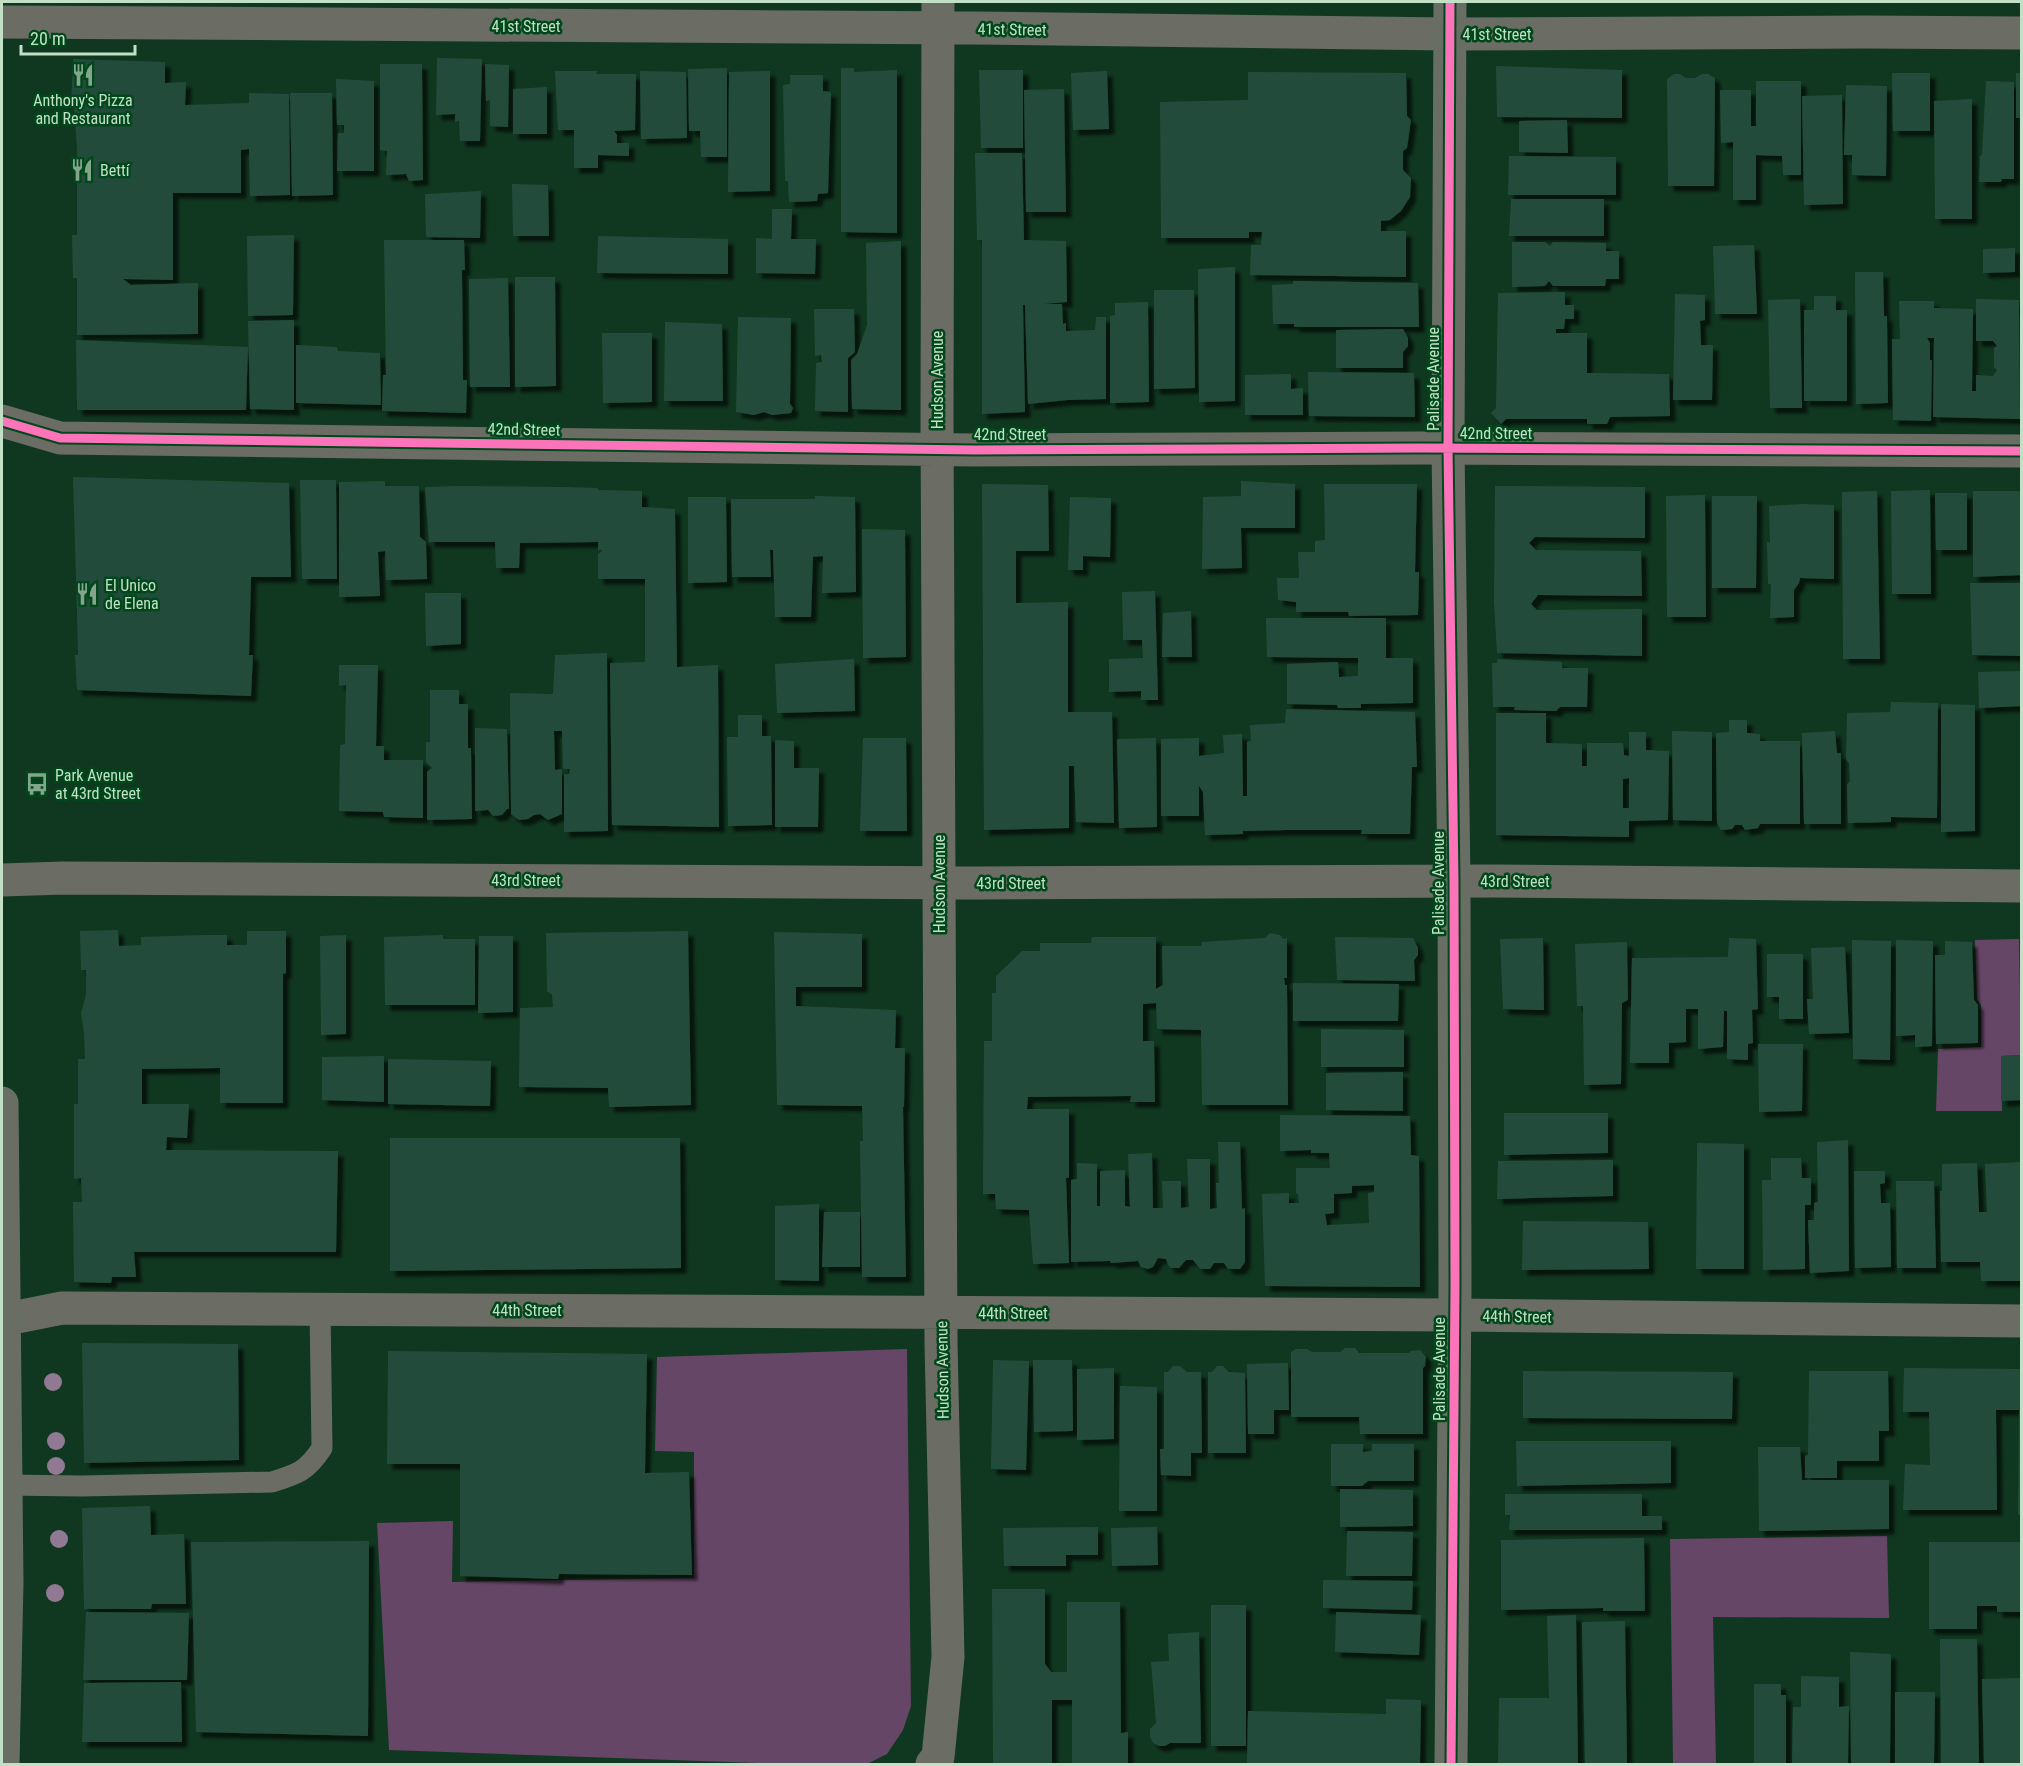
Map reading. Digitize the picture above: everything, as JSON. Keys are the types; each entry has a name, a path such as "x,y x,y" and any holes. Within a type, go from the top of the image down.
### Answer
{"street":[{"name":"Palisade Avenue","path":"1450,2 1448,448 1454,881 1455,1315 1451,1764"},
{"name":"41st Street","path":"2,22 938,15 1449,34 2022,33"},
{"name":"Hudson Avenue","path":"932,1764 938,1757 948,1657 941,1312 938,15"},
{"name":"42nd Street","path":"2,421 60,438 938,449 1448,448 2022,451"},
{"name":"43rd Street","path":"2,880 63,878 940,882 1454,881 2022,886"},
{"path":"2,1103 7,1583 3,1764"},
{"name":"44th Street","path":"3,1320 62,1308 1455,1315 2022,1321"}],"lane":[{"path":"5,1485 82,1486 272,1482 297,1475 314,1461 322,1448 321,1309"}],"shaded area":[{"path":"2019,939 2021,1055 2001,1056 2002,1111 1936,1111 1938,1049 1981,1047 1981,1005 1977,999 1975,940"},
{"path":"907,1349 911,1706 903,1730 887,1754 867,1764 789,1764 389,1750 377,1523 453,1521 452,1582 694,1578 694,1452 655,1451 657,1357"},
{"path":"1887,1536 1889,1618 1713,1617 1716,1764 1673,1764 1670,1539"}],"building":[{"path":"437,58 482,59 480,141 460,141 459,121 455,122 455,114 436,115"},
{"path":"73,59 165,62 165,83 186,82 185,105 249,103 249,93 289,94 290,195 250,196 249,149 241,150 241,193 173,193 173,280 123,279 131,285 198,283 198,334 77,335 77,278 73,278 72,235 77,235 77,149 74,106 71,105"},
{"path":"380,64 422,64 423,180 409,181 406,174 386,175 387,151 380,150"},
{"path":"485,64 509,65 508,127 490,126 490,100 486,101"},
{"path":"1496,66 1622,70 1622,118 1497,117"},
{"path":"727,68 727,157 701,157 700,131 689,131 688,69"},
{"path":"841,68 854,68 854,72 897,70 897,233 841,232"},
{"path":"979,70 1023,70 1023,148 981,148"},
{"path":"555,71 636,74 635,130 614,131 617,135 617,143 629,143 629,156 598,155 598,168 574,168 574,130 558,130"},
{"path":"640,71 686,72 687,138 641,139"},
{"path":"770,71 770,191 728,192 729,72"},
{"path":"1107,71 1109,129 1073,130 1071,73"},
{"path":"1248,72 1406,73 1407,116 1411,120 1407,148 1403,151 1403,170 1411,178 1410,197 1401,211 1390,220 1381,221 1381,231 1406,231 1406,277 1250,275 1251,245 1261,245 1262,232 1249,232 1249,238 1161,238 1160,102 1248,100"},
{"path":"1892,73 1930,73 1930,131 1893,131"},
{"path":"2016,73 2022,73 2022,118 2016,118"},
{"path":"1674,74 1695,78 1708,74 1715,78 1714,186 1668,186 1667,79"},
{"path":"790,75 823,75 823,91 831,92 828,193 818,194 817,201 789,202 788,181 785,181 783,85 790,84"},
{"path":"336,79 374,81 374,171 337,171 338,133 344,133 344,125 337,125"},
{"path":"1756,81 1801,81 1801,175 1783,175 1782,156 1756,155 1756,200 1733,200 1733,142 1721,143 1720,90 1751,90 1751,126 1756,126"},
{"path":"1986,81 2014,82 2014,179 2002,179 2001,182 1979,182"},
{"path":"1846,85 1887,86 1886,176 1852,175 1852,155 1844,155"},
{"path":"547,87 547,134 513,134 513,89"},
{"path":"1064,89 1066,212 1026,212 1024,90"},
{"path":"290,93 332,93 333,195 292,196"},
{"path":"1842,95 1843,204 1804,205 1802,96"},
{"path":"1972,99 1972,219 1935,219 1934,101"},
{"path":"1567,120 1568,153 1519,152 1519,121"},
{"path":"975,153 1022,153 1024,240 1066,241 1067,302 1043,304 1062,304 1063,324 1066,323 1066,331 1095,330 1096,317 1106,317 1106,399 1028,404 1025,305 1023,305 1025,412 982,414 982,240 977,240"},
{"path":"1509,156 1616,157 1616,195 1508,195"},
{"path":"512,184 548,185 549,236 513,236"},
{"path":"481,191 480,238 426,237 425,194"},
{"path":"1511,199 1604,199 1604,236 1509,236"},
{"path":"772,209 792,209 791,239 816,239 815,274 756,273 756,238 772,239"},
{"path":"294,235 293,315 248,316 247,236"},
{"path":"598,236 728,239 728,274 597,273"},
{"path":"384,240 464,240 463,380 467,380 466,413 382,411 383,375 386,375"},
{"path":"901,241 901,410 852,409 851,360 857,354 867,325 866,243"},
{"path":"1512,242 1545,242 1550,246 1553,242 1606,243 1606,251 1619,251 1619,279 1606,279 1605,286 1553,286 1549,281 1545,286 1512,287"},
{"path":"1754,245 1757,314 1715,314 1713,246"},
{"path":"2015,248 2015,272 1983,273 1983,249"},
{"path":"1235,267 1235,401 1199,402 1198,269"},
{"path":"1855,272 1883,272 1884,316 1887,316 1888,403 1856,404"},
{"path":"515,277 555,277 556,386 515,387"},
{"path":"508,278 510,387 470,387 469,279"},
{"path":"1293,281 1418,283 1419,327 1294,327 1294,324 1273,324 1272,285 1293,284"},
{"path":"1154,290 1194,290 1195,388 1154,389"},
{"path":"1565,292 1565,305 1574,305 1574,319 1565,319 1564,329 1556,329 1556,333 1587,333 1587,373 1669,374 1670,416 1610,417 1607,424 1587,424 1587,419 1506,419 1501,424 1491,413 1496,408 1498,293"},
{"path":"1675,294 1705,295 1705,320 1700,321 1701,345 1713,345 1712,400 1673,400"},
{"path":"1814,296 1836,296 1836,310 1847,310 1847,401 1804,401 1804,310 1814,310"},
{"path":"1800,299 1802,408 1770,408 1768,300"},
{"path":"1976,299 2019,300 2020,419 1933,417 1934,338 1927,338 1930,343 1930,360 1932,360 1931,421 1893,420 1892,339 1900,339 1899,301 1934,301 1934,308 1973,309 1972,391 1976,391 1976,375 1993,376 1997,370 1994,367 1994,348 1997,346 1993,341 1976,341"},
{"path":"1148,302 1149,402 1110,403 1110,316 1115,315 1115,303"},
{"path":"814,309 854,309 855,352 848,358 848,412 815,411 816,363 822,362 821,355 815,356"},
{"path":"738,317 791,318 790,404 793,408 791,413 772,415 764,412 754,415 736,412"},
{"path":"294,320 294,410 250,409 248,321"},
{"path":"665,322 722,324 723,401 664,401"},
{"path":"1403,329 1408,338 1408,346 1403,352 1403,368 1336,368 1336,330"},
{"path":"602,333 652,333 652,402 603,403"},
{"path":"76,340 248,347 246,410 77,410"},
{"path":"296,345 337,347 338,351 380,353 381,405 296,403"},
{"path":"1308,372 1414,373 1415,417 1309,416"},
{"path":"1291,374 1291,389 1303,388 1303,415 1245,415 1245,375"},
{"path":"73,477 289,483 291,577 251,577 249,655 253,655 251,696 77,690"},
{"path":"300,480 336,480 337,579 302,579"},
{"path":"385,481 385,486 419,486 420,537 426,542 427,579 386,580 385,551 378,552 380,596 339,597 339,482"},
{"path":"1241,481 1295,484 1295,528 1241,528 1242,568 1202,569 1203,497 1241,496"},
{"path":"982,484 1048,485 1049,551 1016,551 1016,603 1068,602 1068,712 1112,712 1114,823 1076,822 1074,766 1069,766 1069,828 984,830"},
{"path":"1324,484 1417,484 1415,572 1419,572 1418,615 1349,616 1348,612 1296,612 1296,602 1278,600 1277,578 1299,578 1298,552 1315,552 1315,541 1325,540"},
{"path":"1495,486 1645,487 1645,538 1535,537 1529,543 1536,550 1641,551 1642,596 1538,595 1531,604 1537,610 1642,609 1642,656 1497,653 1494,602"},
{"path":"425,487 564,487 642,491 642,507 675,509 677,667 718,665 719,827 612,825 610,663 645,662 645,579 598,579 598,554 603,550 598,550 598,542 520,543 519,568 496,568 495,542 429,542"},
{"path":"1930,490 1931,594 1892,594 1891,491"},
{"path":"1877,491 1880,659 1843,659 1842,492"},
{"path":"1973,491 2022,491 2022,575 1973,577"},
{"path":"1935,493 1967,493 1967,550 1936,550"},
{"path":"1705,495 1706,617 1667,617 1666,496"},
{"path":"815,496 855,497 856,592 822,593 823,556 813,557 811,617 775,617 773,550 770,550 771,577 732,577 731,499 815,499"},
{"path":"1712,496 1757,496 1756,588 1712,588"},
{"path":"688,497 726,497 727,582 688,583"},
{"path":"1070,497 1111,498 1110,557 1083,556 1083,570 1068,570"},
{"path":"1834,505 1834,579 1800,578 1794,590 1794,617 1770,618 1771,584 1768,584 1767,542 1770,543 1769,506"},
{"path":"862,529 905,530 906,657 863,658"},
{"path":"1970,583 2022,583 2022,656 1972,655"},
{"path":"1155,591 1158,700 1141,700 1141,691 1109,692 1109,659 1143,658 1142,640 1123,640 1122,592"},
{"path":"425,593 461,593 461,644 426,646"},
{"path":"1191,611 1192,657 1162,657 1163,613"},
{"path":"1266,618 1386,618 1386,658 1413,658 1413,703 1361,704 1361,708 1287,704 1287,664 1338,662 1339,677 1358,676 1358,658 1267,657"},
{"path":"607,653 608,831 564,832 564,774 569,774 570,769 563,769 562,731 554,731 555,770 562,769 562,814 548,820 540,814 519,820 511,814 510,693 553,694 555,655"},
{"path":"854,659 855,711 777,713 775,664"},
{"path":"1497,659 1562,662 1562,668 1588,668 1587,707 1560,707 1556,711 1493,707 1492,663 1497,663"},
{"path":"339,665 378,665 376,746 384,746 384,760 423,760 423,818 384,817 383,812 339,811 340,745 345,744 346,685 339,686"},
{"path":"2022,671 2022,706 1979,708 1978,672"},
{"path":"430,690 459,690 459,704 468,704 472,819 427,820 427,772 432,768 426,762 426,742 430,742"},
{"path":"1891,702 1938,703 1937,818 1891,817 1891,822 1848,823 1847,785 1850,781 1849,763 1846,759 1847,713 1890,712"},
{"path":"1941,704 1975,705 1975,831 1941,832"},
{"path":"1286,709 1415,712 1417,767 1412,767 1410,834 1361,834 1362,830 1286,830 1205,835 1203,792 1199,786 1199,816 1161,816 1161,739 1199,738 1199,756 1224,753 1223,735 1242,734 1243,796 1247,796 1247,742 1251,741 1250,725 1285,723"},
{"path":"1496,713 1546,713 1546,743 1582,744 1582,766 1587,766 1587,743 1623,743 1624,755 1629,756 1629,732 1646,732 1646,750 1669,751 1668,820 1629,821 1629,837 1496,835","holes":["1629,778 1629,808 1623,808 1623,779"]},
{"path":"738,715 762,715 762,736 771,736 772,825 728,826 727,737 738,737"},
{"path":"1729,720 1747,720 1747,733 1760,734 1760,741 1800,741 1800,824 1760,824 1758,828 1745,830 1742,825 1735,825 1732,829 1721,830 1717,823 1716,733 1729,732"},
{"path":"475,728 507,729 509,809 502,815 493,816 488,810 475,811"},
{"path":"1672,731 1712,732 1712,821 1673,820"},
{"path":"1835,731 1837,753 1841,753 1841,824 1804,824 1802,733"},
{"path":"863,738 906,738 907,831 860,831"},
{"path":"1156,738 1157,827 1119,828 1117,739"},
{"path":"775,740 794,741 794,768 819,768 818,827 775,827"},
{"path":"118,930 119,946 141,945 141,937 204,935 227,935 227,945 247,945 247,931 286,931 286,973 283,974 283,1103 220,1103 220,1068 142,1069 142,1104 189,1104 187,1138 167,1137 166,1150 338,1151 336,1252 134,1252 136,1277 112,1277 111,1283 74,1282 73,1202 82,1202 81,1178 74,1179 74,1104 78,1104 78,1059 85,1059 81,1013 86,995 86,970 81,970 80,931"},
{"path":"688,931 691,1105 609,1107 608,1088 519,1087 520,1008 553,1007 552,995 547,991 546,933"},
{"path":"774,932 862,934 862,987 796,987 796,1006 896,1010 895,1048 905,1048 903,1107 906,1277 862,1277 860,1141 863,1141 862,1106 777,1105"},
{"path":"1270,933 1280,935 1283,939 1287,938 1287,978 1284,978 1285,985 1287,985 1288,1105 1202,1105 1201,1030 1157,1029 1156,1003 1143,1004 1143,1041 1154,1041 1155,1102 1130,1102 1131,1096 1028,1097 1027,1109 1069,1109 1069,1178 1066,1178 1069,1263 1033,1264 1029,1210 996,1209 995,1194 983,1194 984,1041 992,1041 992,993 996,993 996,976 1022,951 1040,951 1040,943 1091,943 1092,937 1156,937 1156,989 1163,985 1162,946 1201,946 1202,942 1265,938"},
{"path":"346,935 346,1034 321,1035 320,936"},
{"path":"443,935 443,939 475,939 475,1005 385,1005 384,937"},
{"path":"479,936 513,936 513,1012 478,1013"},
{"path":"1335,937 1413,938 1418,948 1418,955 1414,960 1415,981 1337,980"},
{"path":"1543,938 1544,1010 1503,1009 1500,939"},
{"path":"1729,938 1756,939 1758,1009 1752,1010 1753,1043 1748,1044 1748,1060 1727,1059 1727,1011 1724,1011 1723,1047 1698,1049 1698,1009 1686,1009 1686,1042 1669,1043 1669,1063 1630,1063 1632,958 1728,957"},
{"path":"1852,940 1891,941 1890,1060 1853,1059"},
{"path":"1896,940 1933,941 1932,1046 1915,1047 1915,1035 1896,1036"},
{"path":"1945,941 1972,942 1974,1000 1978,1005 1978,1043 1936,1044 1935,955 1945,955"},
{"path":"1627,942 1628,1000 1622,1003 1621,1084 1584,1085 1583,1006 1577,1006 1575,944"},
{"path":"1845,947 1849,1033 1809,1034 1807,999 1813,999 1811,948"},
{"path":"1767,954 1803,954 1803,1019 1779,1019 1779,997 1767,997"},
{"path":"1293,983 1399,984 1398,1021 1293,1021"},
{"path":"1321,1029 1404,1030 1404,1067 1321,1067"},
{"path":"1758,1044 1803,1044 1802,1111 1759,1112"},
{"path":"2022,1055 2022,1100 2001,1101 2001,1056"},
{"path":"384,1056 384,1102 322,1100 322,1057"},
{"path":"388,1059 491,1061 490,1106 388,1104"},
{"path":"1403,1072 1403,1111 1326,1110 1326,1073"},
{"path":"1504,1113 1608,1113 1608,1153 1504,1155"},
{"path":"1280,1115 1410,1116 1411,1155 1419,1156 1420,1287 1265,1286 1262,1194 1289,1193 1289,1203 1299,1203 1296,1193 1296,1168 1330,1168 1329,1153 1311,1153 1311,1150 1280,1151","holes":["1374,1185 1374,1192 1368,1193 1369,1223 1327,1225 1325,1214 1334,1213 1334,1194 1352,1193 1352,1186"]},
{"path":"390,1138 680,1138 681,1268 390,1271"},
{"path":"1848,1140 1849,1271 1810,1273 1808,1220 1814,1220 1814,1203 1818,1202 1817,1142"},
{"path":"1218,1142 1240,1142 1242,1209 1245,1208 1245,1262 1240,1269 1228,1269 1224,1263 1214,1263 1210,1269 1200,1269 1193,1260 1186,1260 1179,1268 1171,1268 1166,1259 1158,1258 1153,1267 1148,1269 1141,1267 1138,1261 1071,1262 1071,1180 1077,1179 1077,1163 1097,1164 1097,1206 1100,1206 1100,1171 1125,1170 1125,1206 1130,1207 1128,1154 1152,1153 1153,1208 1163,1208 1162,1181 1181,1181 1181,1208 1189,1207 1187,1159 1210,1159 1210,1209 1217,1208"},
{"path":"1697,1143 1744,1144 1744,1269 1696,1269"},
{"path":"1771,1158 1801,1158 1802,1178 1811,1178 1811,1205 1805,1205 1805,1269 1763,1270 1762,1180 1771,1180"},
{"path":"1613,1160 1613,1196 1497,1199 1498,1161"},
{"path":"2022,1162 2022,1281 1981,1281 1980,1262 1941,1262 1942,1164 1977,1163 1979,1212 1987,1212 1985,1164"},
{"path":"1854,1171 1885,1171 1885,1183 1880,1184 1881,1203 1890,1203 1891,1267 1855,1268"},
{"path":"1896,1181 1934,1181 1936,1268 1897,1268"},
{"path":"819,1204 819,1281 775,1280 775,1206"},
{"path":"824,1212 860,1212 860,1267 822,1267"},
{"path":"1523,1221 1648,1222 1649,1269 1522,1270"},
{"path":"82,1343 238,1344 239,1460 84,1463"},
{"path":"1345,1348 1355,1348 1359,1353 1409,1353 1420,1350 1426,1357 1423,1368 1423,1434 1360,1434 1359,1417 1291,1417 1291,1352 1296,1349 1307,1349 1312,1352 1340,1352"},
{"path":"388,1351 647,1354 645,1473 689,1472 692,1575 559,1574 558,1579 460,1576 460,1464 387,1464"},
{"path":"993,1360 1029,1361 1026,1470 991,1469"},
{"path":"1033,1360 1072,1360 1073,1431 1034,1432"},
{"path":"1288,1363 1289,1410 1274,1410 1274,1434 1248,1434 1247,1364"},
{"path":"1173,1366 1180,1366 1187,1372 1201,1372 1202,1453 1191,1453 1191,1476 1161,1475 1160,1449 1164,1449 1164,1372 1168,1372"},
{"path":"1217,1366 1223,1366 1229,1372 1245,1373 1246,1453 1208,1453 1208,1372 1212,1372"},
{"path":"1114,1368 1114,1439 1077,1440 1077,1369"},
{"path":"1904,1368 2022,1369 2022,1515 2018,1515 2019,1410 1996,1410 1997,1510 1903,1510 1905,1464 1930,1465 1929,1412 1903,1412"},
{"path":"1523,1371 1733,1372 1732,1419 1523,1418"},
{"path":"1809,1371 1888,1371 1889,1431 1879,1431 1879,1461 1837,1461 1837,1478 1805,1478 1805,1456 1808,1455"},
{"path":"1120,1386 1157,1387 1157,1511 1119,1511"},
{"path":"1516,1441 1671,1441 1671,1483 1517,1486"},
{"path":"1331,1444 1363,1444 1363,1452 1372,1451 1372,1444 1414,1444 1414,1481 1368,1481 1362,1486 1331,1486"},
{"path":"1758,1447 1800,1447 1802,1480 1889,1480 1889,1529 1759,1531"},
{"path":"1340,1489 1413,1490 1413,1526 1340,1527"},
{"path":"1505,1494 1642,1494 1642,1516 1662,1516 1662,1530 1509,1530 1510,1515 1505,1515"},
{"path":"150,1506 151,1535 184,1534 186,1604 152,1604 151,1609 84,1609 82,1508"},
{"path":"1098,1527 1098,1555 1066,1555 1066,1566 1004,1566 1003,1528"},
{"path":"1157,1527 1158,1565 1112,1566 1111,1528"},
{"path":"1347,1531 1413,1532 1412,1576 1346,1576"},
{"path":"1644,1538 1645,1611 1603,1611 1603,1608 1501,1610 1501,1540"},
{"path":"369,1541 368,1736 196,1732 191,1542"},
{"path":"1929,1542 2022,1542 2022,1612 1997,1612 1997,1606 1977,1606 1977,1629 1929,1629"},
{"path":"1323,1580 1413,1581 1412,1610 1323,1608"},
{"path":"992,1589 1045,1589 1045,1664 1051,1672 1067,1672 1067,1602 1120,1602 1121,1733 1128,1732 1128,1764 1072,1764 1072,1700 1052,1700 1052,1764 993,1764"},
{"path":"1211,1605 1246,1605 1246,1746 1211,1746"},
{"path":"86,1612 189,1613 187,1680 83,1680"},
{"path":"1336,1612 1421,1615 1419,1655 1335,1652"},
{"path":"1576,1615 1578,1764 1498,1764 1499,1698 1549,1698 1547,1616"},
{"path":"1625,1621 1627,1764 1585,1764 1582,1622"},
{"path":"1199,1632 1201,1743 1170,1743 1159,1746 1153,1743 1150,1737 1150,1729 1156,1723 1151,1662 1169,1661 1168,1634"},
{"path":"1940,1639 1977,1639 1979,1764 1941,1764"},
{"path":"1850,1652 1891,1654 1890,1764 1851,1764"},
{"path":"1801,1676 1839,1677 1839,1707 1849,1706 1848,1764 1792,1764 1793,1707 1801,1707"},
{"path":"2022,1678 2022,1764 1984,1764 1982,1679"},
{"path":"181,1682 182,1742 82,1742 84,1683"},
{"path":"1754,1684 1781,1684 1781,1695 1786,1695 1786,1764 1754,1764"},
{"path":"1895,1692 1935,1692 1934,1764 1895,1764"},
{"path":"1386,1699 1421,1700 1420,1764 1247,1764 1248,1711 1386,1714"}],"cycle path":[{"path":"1450,2 1448,448 1454,881 1455,1286 1451,1764"},
{"path":"2,421 60,438 975,450 1420,448 2022,451"}],"place":[{"name":"Anthony's Pizza and Restaurant","path":"83,75"},
{"name":"Bettí","path":"82,170"},
{"name":"El Unico de Elena","path":"87,594"},
{"name":"Park Avenue at 43rd Street","path":"37,784"}]}
